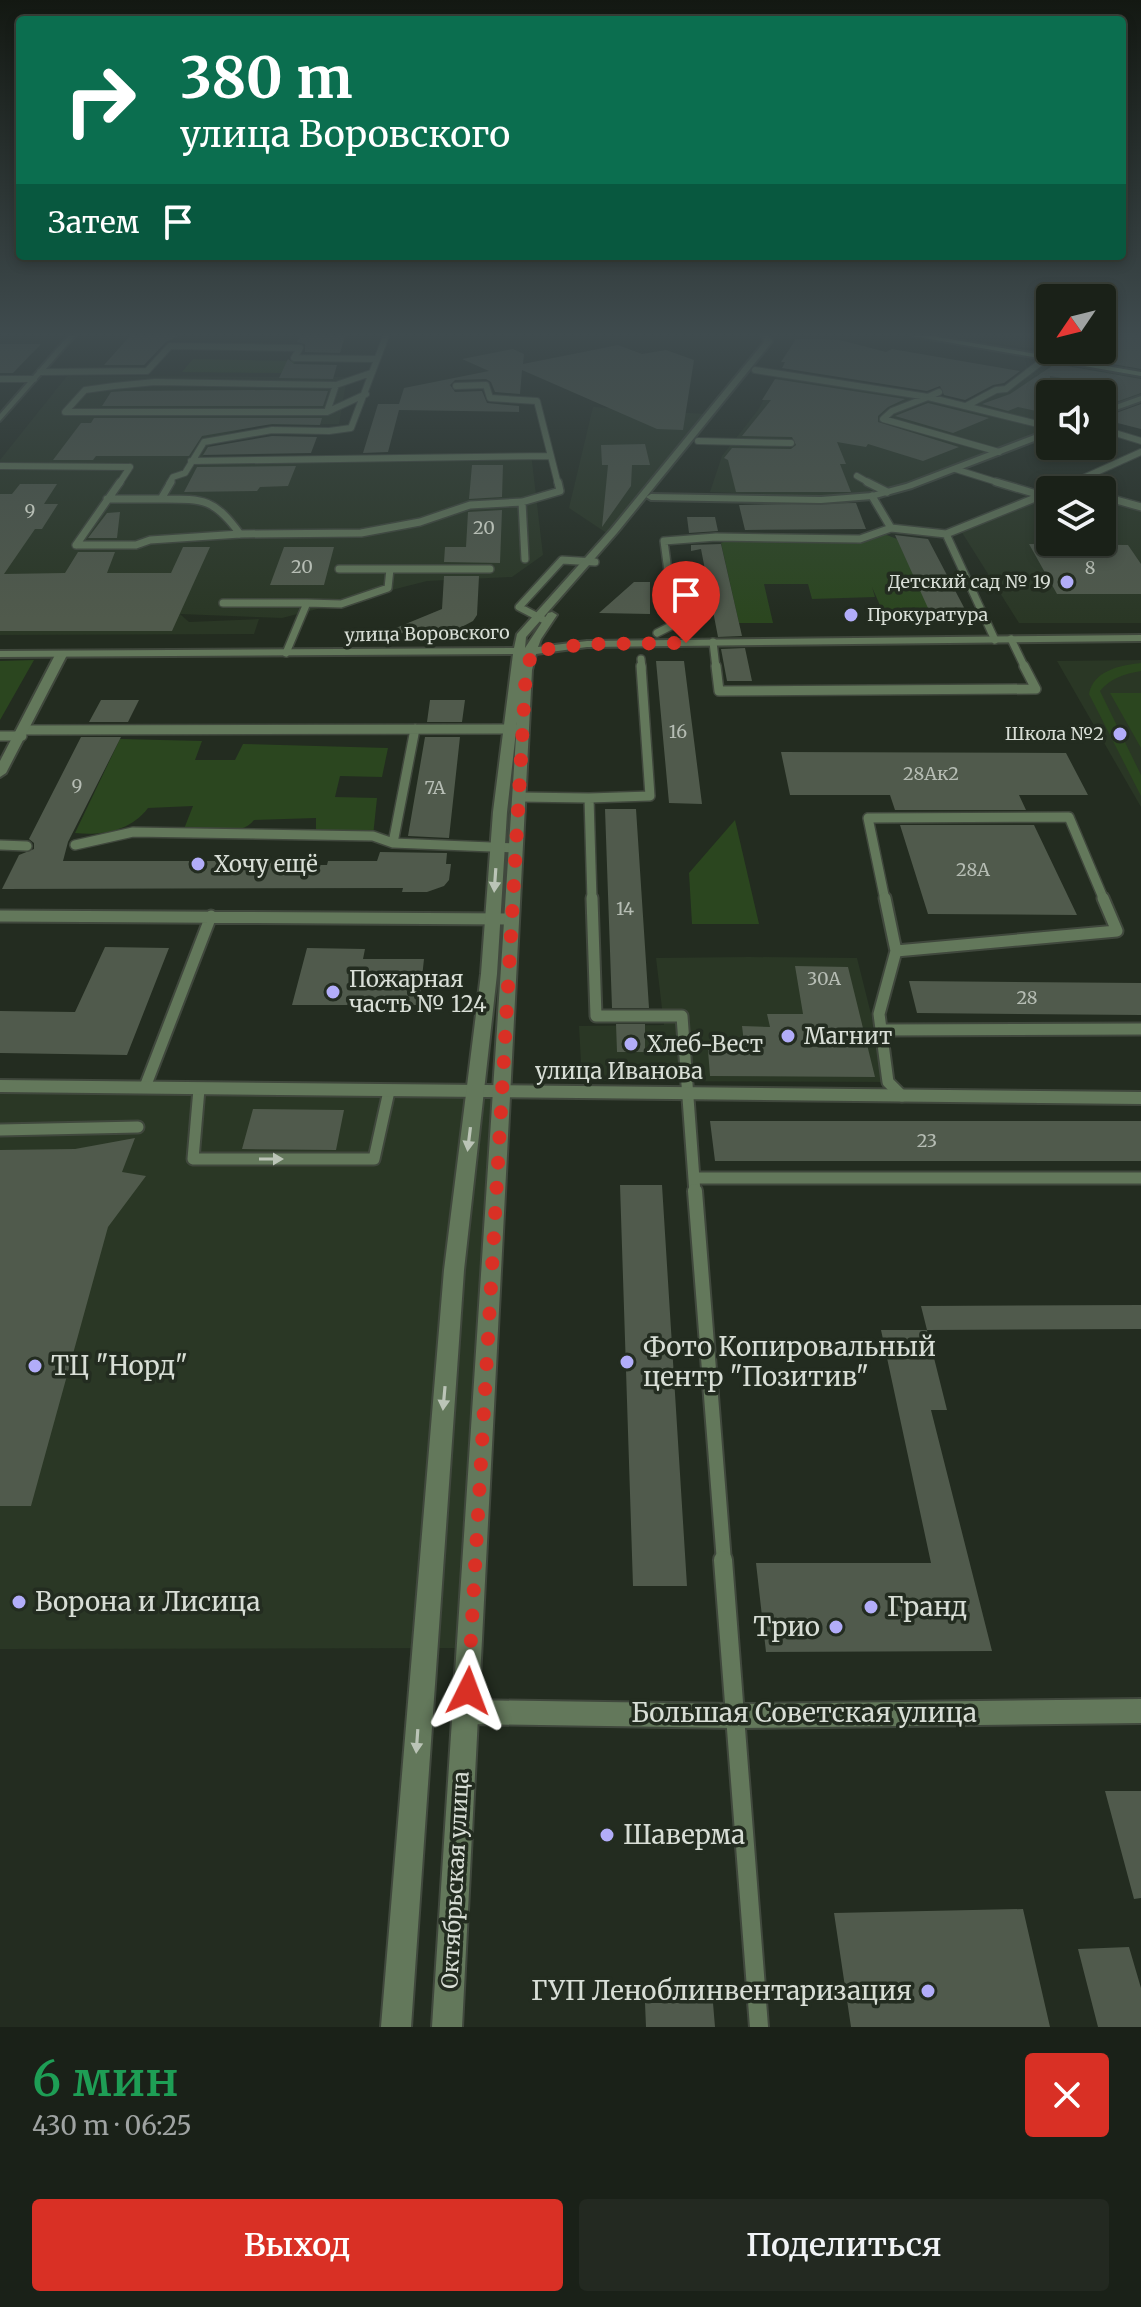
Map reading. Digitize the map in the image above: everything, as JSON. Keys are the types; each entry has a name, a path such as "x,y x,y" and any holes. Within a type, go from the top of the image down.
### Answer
{"street":[{"path":"396,2027 453,1286 492,919 507,848 516,729 527,646 521,636 542,619 591,562 697,431"},
{"path":"591,562 706,431"},
{"path":"651,497 821,500 872,496 955,469 1036,436"},
{"name":"улица Воровского","path":"0,654 1141,638"},
{"path":"0,647 287,649"},
{"path":"0,773 61,655"},
{"name":"Октябрьская улица","path":"447,2027 512,919 507,848 519,797 516,729"},
{"name":"улица Иванова","path":"0,1086 1141,1098"},
{"name":"Большая Советская улица","path":"467,1712 736,1716 1141,1711"}],"lane":[{"path":"161,499 173,477 185,473 204,442 269,431"},
{"path":"306,431 332,431"},
{"path":"0,466 130,467 76,545 136,545 150,540 240,534 390,529 470,505 522,502 560,491 545,431"},
{"path":"924,431 999,452"},
{"path":"1116,433 1141,441"},
{"path":"698,441 791,443"},
{"path":"1087,476 1141,452"},
{"path":"191,461 551,456"},
{"path":"955,469 1036,494"},
{"path":"857,476 887,492"},
{"path":"872,496 891,528"},
{"path":"657,633 675,624 664,541 716,537 860,539 891,528 946,534 1036,498"},
{"path":"107,499 210,499 224,510 240,534"},
{"path":"1116,500 1141,507"},
{"path":"522,502 525,559"},
{"path":"946,534 995,640"},
{"path":"339,569 490,569"},
{"path":"223,603 341,604 388,588 390,569"},
{"path":"287,649 307,603"},
{"path":"713,642 719,691 1036,689 1011,639"},
{"path":"519,797 650,796 641,659"},
{"path":"393,843 415,729"},
{"path":"0,736 23,733 516,729"},
{"path":"589,798 596,1016 682,1016 759,2027"},
{"path":"896,951 1117,931 1069,817 868,818 896,951 879,1014 888,1082 902,1096"},
{"path":"75,845 133,832 373,836 393,843 507,848"},
{"path":"0,845 27,846"},
{"path":"0,916 512,919"},
{"path":"145,1087 211,916"},
{"path":"883,1030 1141,1029"},
{"path":"199,1089 193,1159 374,1159 389,1091"},
{"path":"0,1130 138,1127"},
{"path":"694,1178 1141,1178"}],"shaded area":[{"path":"23,431 237,431 216,437 202,458 531,453 543,555 512,577 427,581 282,618 180,614 189,622 259,619 254,634 0,635 0,460"},
{"path":"587,431 692,431 608,534 569,508"},
{"path":"742,431 1036,431 1036,434 912,481 846,497 710,492 722,456"},
{"name":"Детский сад № 19","path":"1036,502 1036,556 1116,556 1116,503 1141,511 1141,623 1019,623 961,531"},
{"name":"Школа №2","path":"1141,660 1141,807 1057,661"},
{"path":"656,958 857,958 888,1082 582,1081 579,1026 664,1025"},
{"path":"0,1085 503,1092 471,1648 0,1649"}],"green space":[{"path":"879,532 897,539 933,617 885,617 872,587 875,597 812,599 808,584 764,584 773,623 739,623 721,543 735,537 860,539"},
{"path":"34,660 0,720 0,661"},
{"path":"1141,663 1141,671 1118,677 1100,691 1141,775 1141,796 1089,694 1102,675 1125,665"},
{"path":"1110,693 1141,693 1141,748"},
{"path":"120,739 202,741 195,760 235,760 243,744 388,748 382,777 340,776 335,797 377,798 373,836 316,835 316,818 254,820 248,826 231,831 184,829 193,806 148,808 124,827 95,834 75,833"},
{"path":"735,820 759,924 692,924 689,873"}],"building":[{"path":"75,431 234,431 202,436 189,456 96,456 93,460 53,460"},
{"path":"370,431 394,431 388,452 363,453"},
{"path":"746,431 906,431 959,447 923,461 868,444 866,447 837,442 846,464 840,464 851,492 736,492 728,460 724,458 732,448 791,449 796,445 792,437 742,436"},
{"path":"272,436 317,437 311,453 203,455 208,447"},
{"path":"645,444 650,465 632,465 631,486 602,527 608,465 602,465 601,445"},
{"path":"472,465 503,465 502,497 469,499"},
{"path":"296,466 288,486 260,487 257,491 184,492 197,467"},
{"path":"20,484 57,484 44,504 58,504 42,529 35,529 4,574 65,573 78,552 115,552 107,573 171,573 183,547 210,547 172,631 0,631 0,494 12,494"},
{"path":"856,503 866,529 745,530 739,505"},
{"path":"502,510 500,563 444,562 445,547 466,547 468,512"},
{"path":"120,512 117,538 88,538 107,513"},
{"path":"687,517 715,517 718,531 689,533"},
{"path":"895,535 928,539 969,617 932,617"},
{"path":"721,544 742,636 718,637 701,549 691,551 691,545"},
{"path":"1029,544 1036,544 1036,556 1116,556 1116,545 1128,545 1141,564 1141,594 1057,594"},
{"path":"284,547 334,547 324,585 270,585"},
{"path":"444,576 479,576 477,615 473,621 458,629 392,634 391,630 442,609"},
{"path":"634,582 650,582 650,614 599,613"},
{"path":"745,648 752,681 727,681 721,649"},
{"path":"656,661 684,661 702,804 669,803"},
{"path":"101,700 139,700 128,722 89,722"},
{"path":"430,700 465,700 462,722 427,722"},
{"path":"81,737 121,737 68,842 63,861 278,861 277,865 327,865 328,861 377,861 380,852 447,853 446,864 451,864 449,880 444,886 427,892 402,892 403,888 2,889 19,855 34,849 34,843 29,839"},
{"path":"425,737 460,737 449,838 408,836"},
{"path":"781,752 1066,753 1088,795 1019,795 1026,810 895,810 890,795 790,795"},
{"path":"605,809 636,809 649,1008 612,1008"},
{"path":"900,825 1034,825 1077,915 928,914"},
{"path":"105,947 169,948 127,1055 0,1053 0,1011 75,1012"},
{"path":"307,948 365,949 363,959 424,959 419,1005 292,1005"},
{"path":"795,966 848,967 875,1077 710,1076 708,1050 745,1051 742,1026 770,1027 767,1014 803,1014"},
{"path":"909,981 1141,983 1141,1015 917,1013"},
{"path":"616,1024 645,1024 645,1052 617,1052"},
{"path":"253,1109 344,1110 336,1150 242,1149"},
{"path":"710,1121 1141,1121 1141,1161 715,1161"},
{"name":"ТЦ \"Норд\"","path":"135,1138 122,1172 146,1176 108,1227 31,1506 0,1506 0,1150 75,1149"},
{"path":"620,1185 662,1185 687,1586 633,1586"},
{"path":"1141,1305 1141,1329 927,1330 921,1306"},
{"name":"Гранд","path":"881,1330 927,1330 947,1410 931,1410 992,1651 766,1652 756,1563 931,1563"},
{"path":"1105,1791 1141,1791 1141,1898 1134,1899"},
{"path":"1023,1909 1050,2027 851,2027 834,1913"},
{"path":"1129,1947 1141,1988 1141,2027 1098,2027 1078,1949"},
{"path":"645,2003 713,2003 715,2027 646,2027"}],"place":[{"name":"Детский сад № 19","path":"1067,582"},
{"name":"Прокуратура","path":"851,615"},
{"name":"Школа №2","path":"1120,734"},
{"name":"Хочу ещё","path":"198,864"},
{"name":"Пожарная часть № 124","path":"333,992"},
{"name":"Магнит","path":"788,1036"},
{"name":"Хлеб-Вест","path":"631,1044"},
{"name":"Фото Копировальный центр \"Позитив\"","path":"627,1362"},
{"name":"ТЦ \"Норд\"","path":"35,1366"},
{"name":"Ворона и Лисица","path":"19,1602"},
{"name":"Гранд","path":"871,1607"},
{"name":"Трио","path":"836,1627"},
{"name":"Шаверма","path":"607,1835"},
{"name":"ГУП Леноблинвентаризация","path":"928,1991"}],"route":[{"path":"468,1691 526,670 533,651 587,644 686,643"}]}
